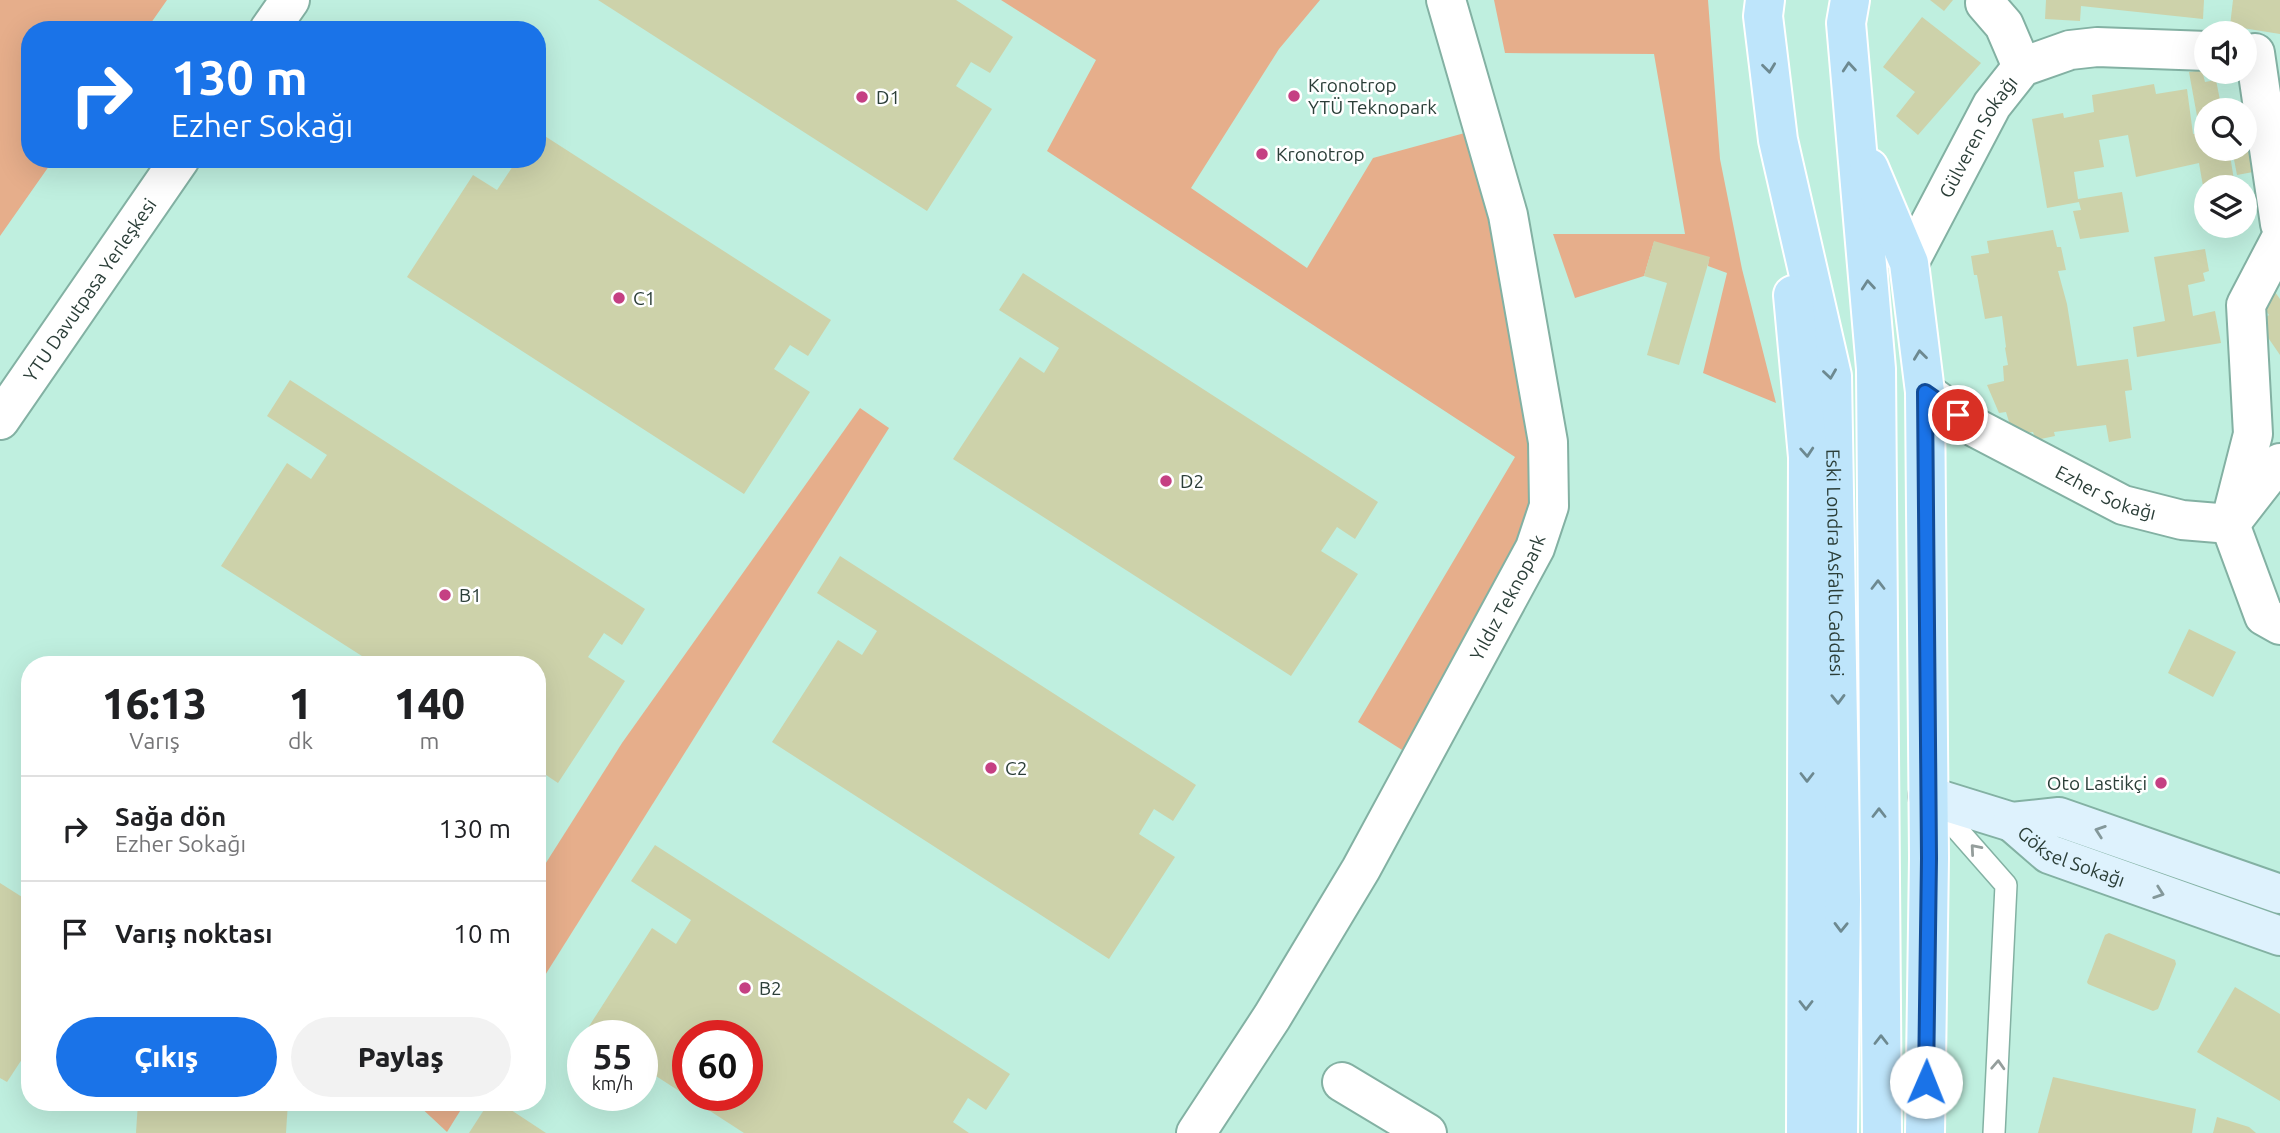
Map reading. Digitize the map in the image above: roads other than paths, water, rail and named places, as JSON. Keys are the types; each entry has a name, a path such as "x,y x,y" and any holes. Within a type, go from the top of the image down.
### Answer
{"main road":[{"name":"Eski Londra Asfaltı Caddesi","path":"1765,0 1763,16 1778,140 1832,376 1841,900 1838,1133"},
{"path":"1850,0 1846,23 1876,369 1882,1133"},
{"path":"1855,134 1909,263 1925,392 1929,890 1925,1133"},
{"path":"1778,140 1808,457 1805,1133"}],"street":[{"path":"276,21 290,0"},
{"name":"Yıldız Teknopark","path":"1196,1133 1272,1017 1360,869 1535,548 1549,506 1548,442 1508,215 1446,0"},
{"path":"1988,0 1985,3 2004,25 2022,67"},
{"name":"Gülveren Sokağı","path":"1909,263 1992,106 2022,67 2070,51 2097,47 2194,51"},
{"path":"2260,54 2280,225"},
{"name":"YTU Davutpasa Yerleşkesi","path":"0,420 174,168"},
{"path":"2280,240 2246,305 2253,434 2230,524 2263,616 2280,625"},
{"name":"Ezher Sokağı","path":"1925,392 1974,427 2123,505 2182,520 2230,524"},
{"path":"2230,524 2280,463"},
{"path":"1928,796 2012,822"},
{"name":"Göksel Sokağı","path":"2012,822 2059,817 2280,894"},
{"name":"Göksel Sokağı","path":"2012,822 2049,854 2280,936"},
{"path":"1342,1082 1427,1133"}],"lane":[{"path":"1928,796 2006,884 1994,1133"}],"place":[{"name":"Kronotrop YTÜ Teknopark","path":"1294,96"},
{"name":"D1","path":"862,97"},
{"name":"Kronotrop","path":"1262,154"},
{"name":"C1","path":"619,298"},
{"name":"D2","path":"1166,481"},
{"name":"B1","path":"445,595"},
{"name":"C2","path":"991,768"},
{"name":"Oto Lastikçi","path":"2161,783"},
{"name":"B2","path":"745,988"}]}
